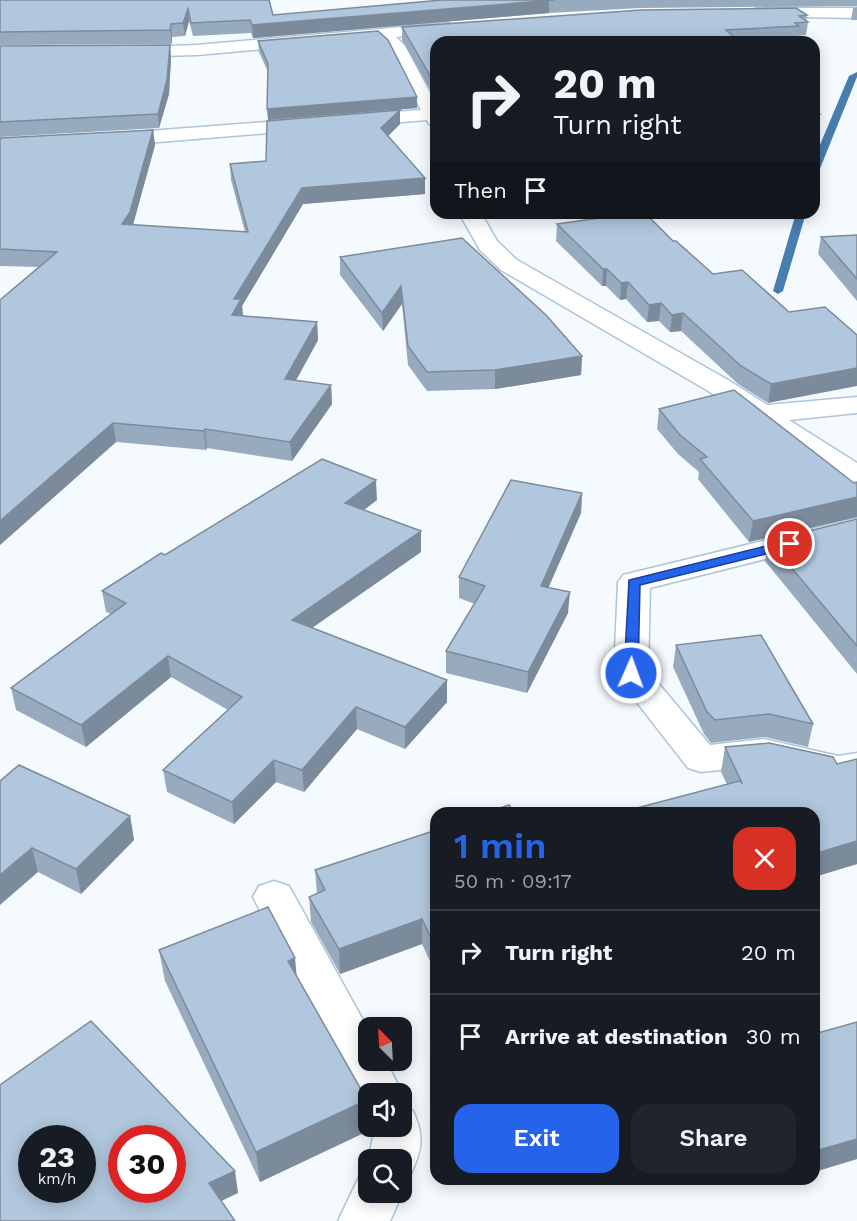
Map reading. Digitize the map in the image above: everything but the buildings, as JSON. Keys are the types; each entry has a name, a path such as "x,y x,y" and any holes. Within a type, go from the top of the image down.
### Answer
{"street":[{"path":"746,13 857,13"},
{"path":"109,53 197,50 468,26"},
{"path":"382,34 397,46 430,105"},
{"path":"93,141 430,116"},
{"path":"473,219 488,246 509,265 719,386 857,476"},
{"path":"762,414 857,405"},
{"path":"857,528 634,582 631,673 701,759 764,752 838,769 857,766"},
{"path":"274,897 373,1083"},
{"path":"363,1221 372,1203"}],"waterway":[{"path":"820,156 853,76 857,74"},
{"path":"778,291 799,219"}],"route":[{"path":"631,673 634,582 790,544"}]}
